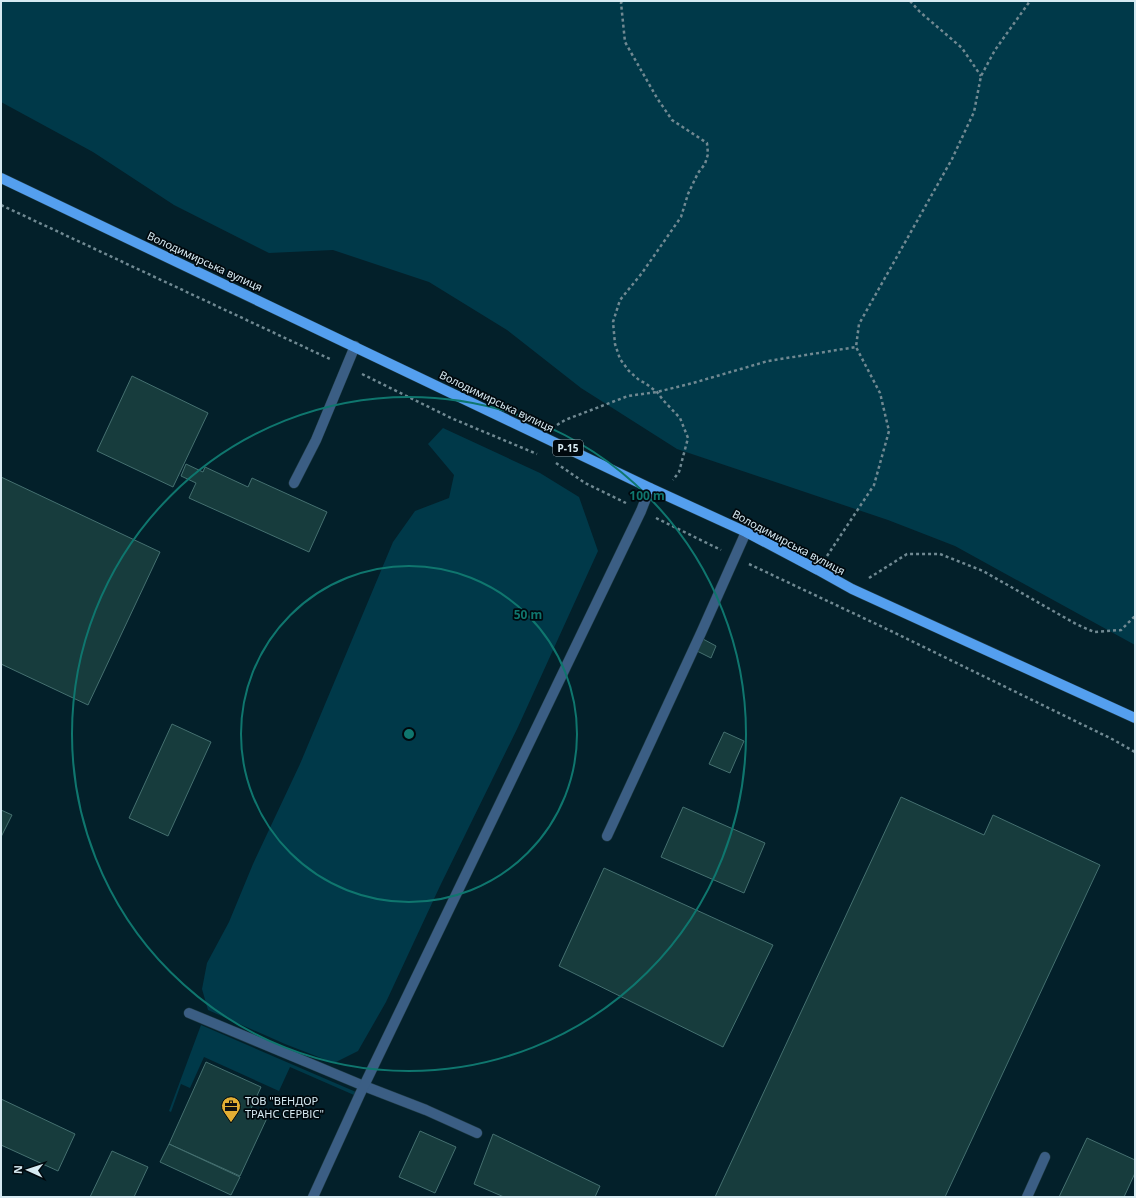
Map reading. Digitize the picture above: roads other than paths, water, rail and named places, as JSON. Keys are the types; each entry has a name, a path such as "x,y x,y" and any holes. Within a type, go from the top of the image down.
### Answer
{"main road":[{"name":"Володимирська вулиця","path":"1,178 650,488 746,532 852,589 1135,718"}],"lane":[{"path":"294,483 316,440 355,346"},
{"path":"313,1197 364,1086 641,511 650,488"},
{"path":"607,836 736,558 746,532"},
{"path":"189,1013 364,1086 426,1110 477,1133"},
{"path":"1027,1197 1045,1157"}],"place":[{"name":"ТОВ \"ВЕНДОР ТРАНС СЕРВІС\"","path":"231,1123"}]}
